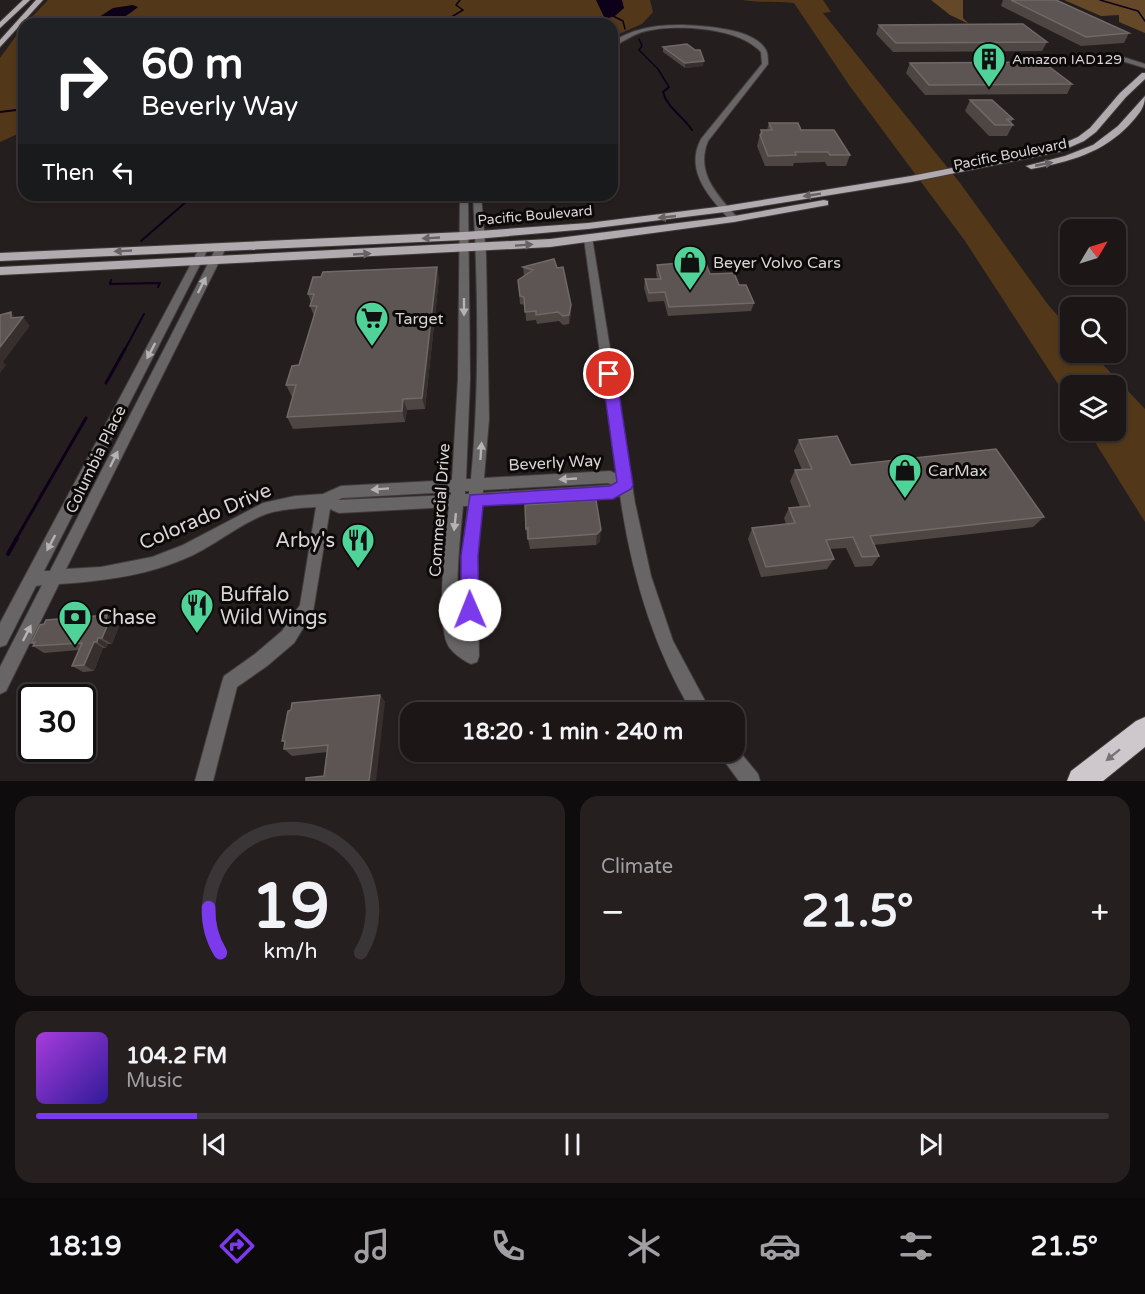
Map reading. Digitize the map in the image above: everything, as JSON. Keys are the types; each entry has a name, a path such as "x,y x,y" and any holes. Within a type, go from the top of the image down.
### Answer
{"highway":[{"path":"1081,781 1145,730"}],"main road":[{"path":"0,26 27,0"},
{"path":"24,18 40,0"},
{"path":"0,45 18,25"},
{"name":"Pacific Boulevard","path":"962,174 1070,145 1093,130 1123,94 1145,75"},
{"name":"Pacific Boulevard","path":"0,271 214,261 479,241 588,239 734,219 962,174 1061,160 1088,151 1115,136 1145,99"},
{"name":"Pacific Boulevard","path":"479,241 914,183"},
{"name":"Pacific Boulevard","path":"0,257 220,248 464,242"}],"street":[{"path":"618,42 636,32 683,26 729,32 750,40 763,50 766,57 765,64 704,141 699,152 698,164 703,179 734,219"},
{"path":"1099,58 1123,59 1145,66"},
{"name":"Commercial Drive","path":"464,201 464,379 459,484 450,563 454,641 471,656 470,556 483,419 477,201"},
{"path":"588,239 638,564 646,596 674,665 696,702"},
{"name":"Columbia Place","path":"0,685 220,248"},
{"name":"Columbia Place","path":"0,639 203,249"},
{"name":"Beverly Way","path":"459,484 610,477 625,485"},
{"name":"Colorado Drive","path":"32,579 101,574 158,562 188,550 262,509 295,502 324,500 340,492 459,484"},
{"name":"Beverly Way","path":"457,501 613,492 625,485"},
{"path":"204,781 230,682 251,668 288,636 307,607 324,500"},
{"name":"Colorado Drive","path":"324,500 339,507 457,501"},
{"path":"736,762 751,781"}],"shaded area":[{"path":"48,0 650,0 653,12 642,24 618,34 618,18 31,18"},
{"path":"596,0 622,0 624,8 615,16 605,18"},
{"path":"742,0 823,0 831,12 823,13 960,183 1060,318 1060,363 1101,363 1113,375 1060,375 1060,387 965,241 849,85 794,3"},
{"path":"931,0 963,0 963,18 969,24 950,15"},
{"path":"1064,0 1145,0 1145,33 1119,22 1119,15 1101,16"},
{"path":"133,5 138,7 120,18 98,18 113,8"},
{"path":"18,33 18,134 0,142 0,58"},
{"path":"1126,389 1145,409 1145,522 1094,441 1126,441"}],"building":[{"path":"1011,0 1056,0 1129,33 1086,37"},
{"path":"1023,24 1047,42 896,43 879,25"},
{"path":"687,44 695,50 700,50 704,61 685,63 663,47"},
{"path":"1043,62 1072,84 929,85 910,63"},
{"path":"970,100 992,100 1013,119 1007,119 1013,125 995,125"},
{"path":"769,123 798,123 801,130 834,130 850,155 795,152 796,155 768,156 760,135 761,130 772,130"},
{"path":"554,259 557,268 563,267 571,305 569,315 563,316 558,312 536,315 536,311 525,312 524,297 520,296 518,280 533,270 523,267"},
{"name":"Beyer Volvo Cars","path":"705,261 710,274 734,273 739,285 746,285 754,303 669,307 665,292 649,293 645,279 661,279 657,265"},
{"name":"Target","path":"437,267 422,398 403,399 402,411 287,417 296,385 286,385 292,366 299,365 317,306 310,306 314,294 308,294 313,277 321,277 323,272"},
{"path":"11,312 11,318 23,317 0,347 0,315"},
{"name":"CarMax","path":"837,436 851,465 996,449 1044,517 870,536 879,556 862,557 853,537 826,540 834,559 766,567 752,528 795,523 789,508 810,506 795,470 812,469 799,440"},
{"path":"596,500 601,530 597,534 528,539 525,505"},
{"path":"107,615 106,620 110,619 102,638 94,642 84,665 72,666 82,643 33,646 35,642 31,643 40,625 46,620"},
{"path":"380,695 369,781 306,781 306,778 324,776 328,745 284,749 285,741 282,741 288,711 291,710 292,703"}],"waterway":[{"path":"450,18 463,10 456,5 460,0"},
{"path":"1100,0 1138,11 1145,21"},
{"path":"613,16 617,18"},
{"path":"618,18 623,21 625,29"},
{"path":"639,39 642,46 639,50 658,69 668,88"},
{"path":"668,88 663,92 665,98 692,130"},
{"path":"0,112 18,110"},
{"path":"141,241 187,201"},
{"path":"111,280 110,284 160,283 158,287"},
{"path":"124,351 144,314"},
{"path":"106,383 125,349"},
{"path":"16,539 86,418"},
{"path":"8,554 17,538"}],"place":[{"name":"Amazon IAD129","path":"989,88"},
{"name":"Beyer Volvo Cars","path":"690,291"},
{"name":"Target","path":"372,347"},
{"name":"CarMax","path":"905,499"},
{"name":"Arby's","path":"358,569"},
{"name":"Buffalo Wild Wings","path":"197,634"},
{"name":"Chase","path":"75,646"}],"route":[{"path":"470,610 470,556 475,500 613,492 625,485 609,374"}]}
